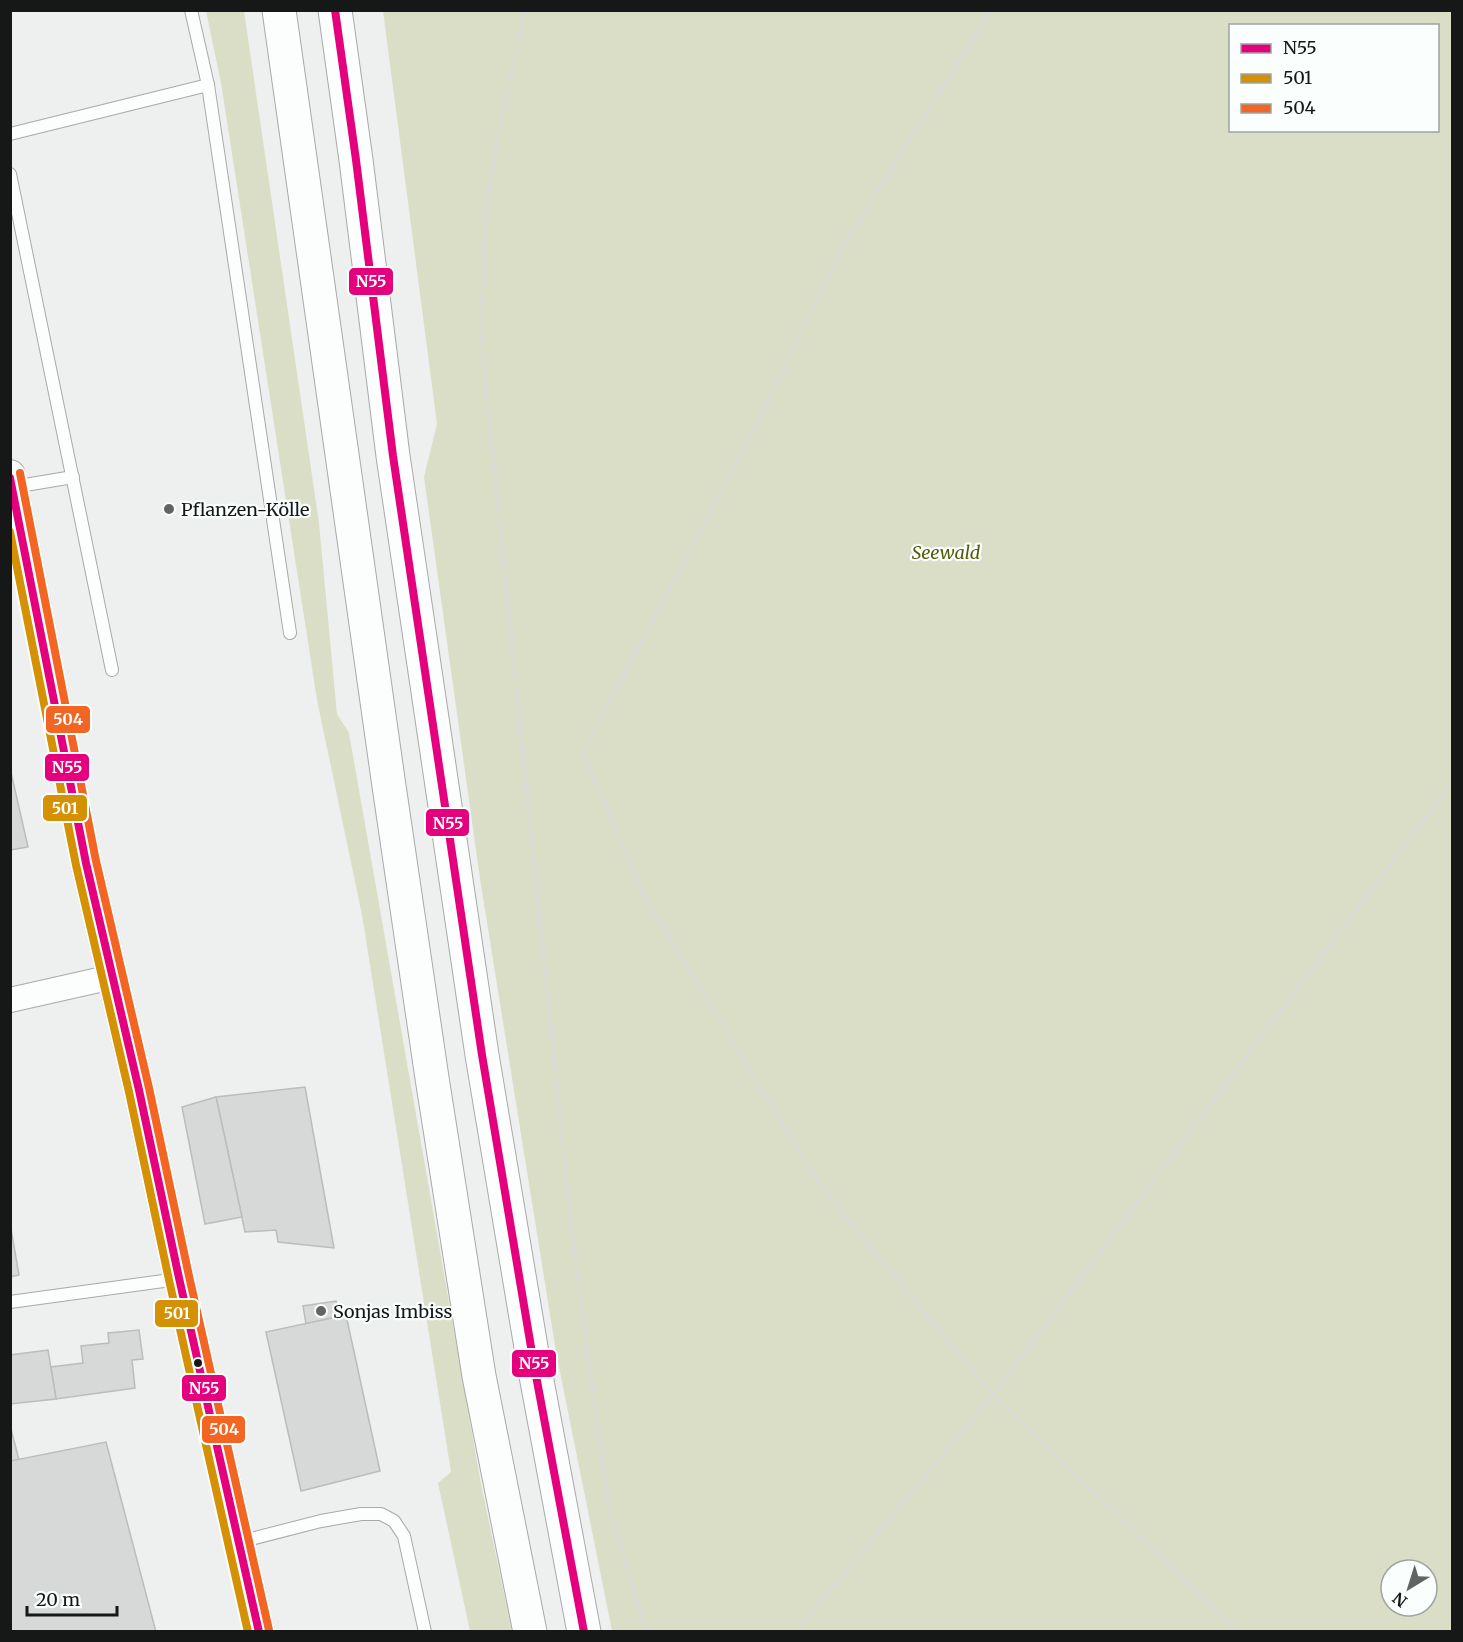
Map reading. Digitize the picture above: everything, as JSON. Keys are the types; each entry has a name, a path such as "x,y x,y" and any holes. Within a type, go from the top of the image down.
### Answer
{"highway":[{"path":"279,10 432,1078 479,1376 530,1632"},
{"path":"335,10 393,456 482,1055 534,1365 584,1632"}],"street":[{"path":"12,481 86,863 139,1090 259,1632"},
{"path":"10,1000 112,977"}],"lane":[{"path":"191,10 208,85 290,633"},
{"path":"10,134 208,85"},
{"path":"10,174 112,670"},
{"path":"12,481 73,477"},
{"path":"10,1302 179,1278"},
{"path":"239,1542 321,1521 361,1514 381,1514 394,1521 405,1536 425,1632"}],"path":[{"path":"525,10 494,161 485,225 481,341 572,1235 608,1502 646,1632"},
{"path":"991,10 842,248 756,426 583,751 642,893 821,1187 993,1395 1238,1632"},
{"path":"795,1632 993,1395 1452,782"}],"green space":[{"path":"206,11 244,11 319,523 337,714 349,733 481,1484 512,1631 470,1631 438,1483 451,1472 362,915 317,700 221,83"},
{"name":"Seewald","path":"383,11 1452,11 1452,1631 612,1631 556,1352 480,879 424,477 437,424"}],"building":[{"path":"10,768 28,847 10,850"},
{"path":"305,1087 334,1248 278,1242 276,1230 245,1232 216,1097"},
{"path":"216,1097 242,1217 205,1224 182,1107"},
{"path":"10,1223 19,1275 10,1277"},
{"name":"Sonjas Imbiss","path":"336,1301 338,1317 306,1324 303,1306"},
{"path":"346,1315 380,1471 301,1491 266,1332"},
{"path":"139,1330 143,1359 132,1360 135,1388 56,1399 51,1367 83,1363 81,1346 109,1343 108,1333"},
{"path":"48,1350 56,1399 10,1404 10,1355"},
{"path":"10,1425 19,1460 10,1461"},
{"path":"106,1442 156,1632 10,1632 10,1461"}],"transit line":[{"name":"N55","path":"335,10 393,456 482,1055 534,1365 584,1632"},
{"name":"504","path":"20,473 96,861 149,1088 269,1630"},
{"name":"N55","path":"10,478 86,863 139,1090 259,1632"},
{"name":"501","path":"10,532 76,865 129,1092 248,1632"}],"place":[{"name":"Pflanzen-Kölle","path":"169,509"},
{"name":"Sonjas Imbiss","path":"321,1311"}]}
